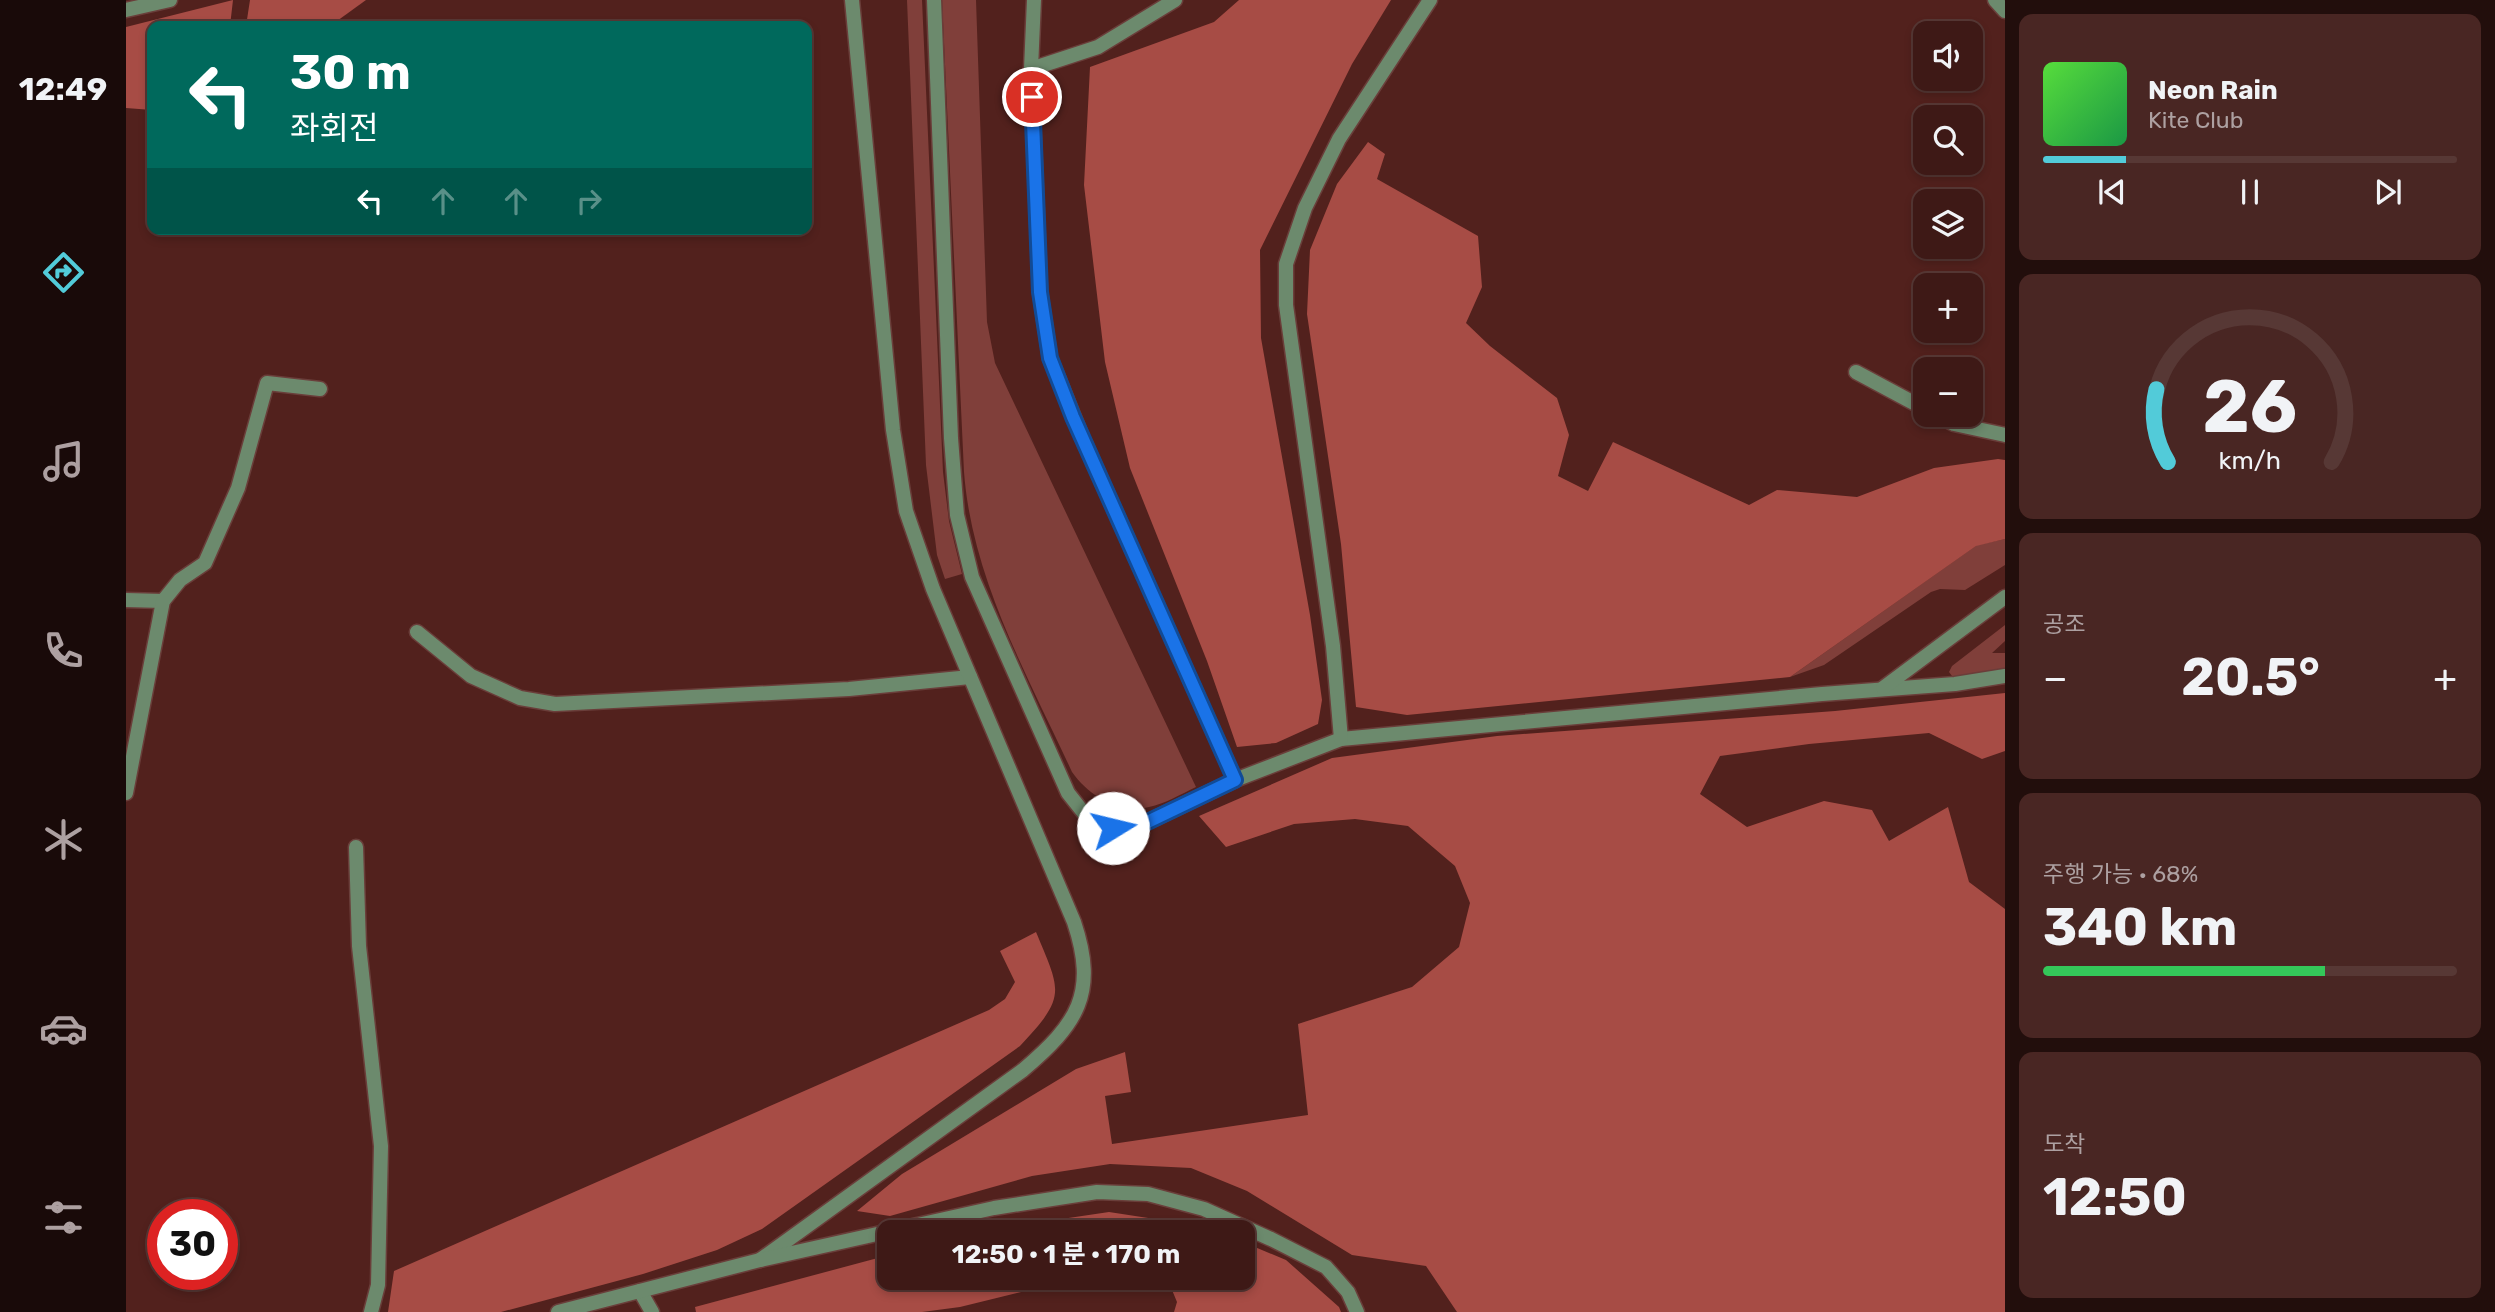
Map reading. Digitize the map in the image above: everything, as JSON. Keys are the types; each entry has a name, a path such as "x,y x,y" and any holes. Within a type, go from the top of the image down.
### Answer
{"street":[{"path":"126,10 170,0"},
{"path":"760,1260 1023,1070 1067,1029 1078,1004 1085,972 1082,947 1074,922 933,589 906,511 893,430 852,0"},
{"path":"934,0 951,438 957,515 972,577 1068,793 1087,817 1113,828 1137,827 1235,780 1341,739 1882,688 1955,684 2005,676"},
{"path":"1034,0 1031,69 1040,292 1050,358 1073,417 1235,780"},
{"path":"1031,69 1098,47 1175,0"},
{"path":"1341,739 1333,646 1286,305 1286,264 1306,208 1339,139 1430,0"},
{"path":"1995,0 2005,11"},
{"path":"1856,373 1913,403"},
{"path":"126,793 163,601 180,580 205,563 238,488 267,383 320,389"},
{"path":"1968,427 2005,435"},
{"path":"1882,688 2005,597"},
{"path":"126,600 163,601"},
{"path":"417,632 471,676 520,698 555,704 849,689 971,677"},
{"path":"356,847 359,946 381,1146 378,1285 371,1312"},
{"path":"558,1312 760,1260 994,1208 1097,1192 1149,1194 1203,1209 1271,1239 1326,1267 1348,1292 1357,1312"},
{"path":"640,1291 652,1312"}],"shaded area":[{"path":"233,0 231,21 150,21"},
{"path":"250,0 366,0 337,21 247,21"},
{"path":"907,0 922,0 943,472 949,521 962,574 945,579 937,555 926,465"},
{"path":"942,0 976,0 987,322 995,363 1196,787 1155,806 1126,808 1105,801 1087,789 1072,772 1004,626 978,551 964,472"},
{"path":"1239,0 1391,0 1352,64 1260,250 1261,338 1310,615 1322,700 1318,724 1276,743 1237,747 1207,661 1130,468 1105,362 1084,185 1090,67 1214,22"},
{"path":"147,22 147,110 126,108 126,27"},
{"path":"1368,142 1385,154 1377,179 1478,236 1482,287 1466,323 1490,346 1557,398 1569,435 1558,476 1588,491 1613,442 1749,505 1777,490 1857,497 1934,468 1998,459 2005,460 2005,539 1976,546 1790,677 1407,715 1356,707 1341,544 1307,314 1310,250 1337,184"},
{"path":"2005,539 2005,565 1965,590 1940,589 1931,592 1824,665 1790,677 1977,545"},
{"path":"2005,625 2005,641 1992,653 2005,653 2005,670 1952,676 1949,672 1952,666"},
{"path":"2005,693 2005,751 1982,759 1929,733 1809,744 1720,756 1700,794 1747,827 1824,801 1872,810 1889,841 1948,807 1969,882 2005,909 2005,1312 1457,1312 1426,1266 1352,1255 1247,1191 1191,1168 1110,1164 1032,1176 890,1216 857,1211 902,1174 1076,1069 1125,1052 1131,1092 1105,1096 1112,1144 1308,1115 1298,1024 1412,987 1459,947 1470,903 1455,866 1408,826 1355,819 1294,824 1226,847 1199,816 1332,758 1497,736 1835,711"},
{"path":"1036,932 1051,968 1055,993 1046,1016 1020,1046 762,1229 717,1250 643,1274 501,1312 388,1312 394,1271 989,1010 1005,999 1015,982 1000,951"},
{"path":"1109,1212 1161,1220 1055,1220"},
{"path":"1255,1247 1286,1260 1339,1307 1341,1312 1174,1312 1177,1302 1172,1290 1255,1290"},
{"path":"877,1258 877,1290 1030,1290 960,1307 922,1312 696,1312 695,1307"}],"route":[{"path":"1032,97 1040,292 1050,358 1073,417 1235,780 1137,827 1113,828"}]}
